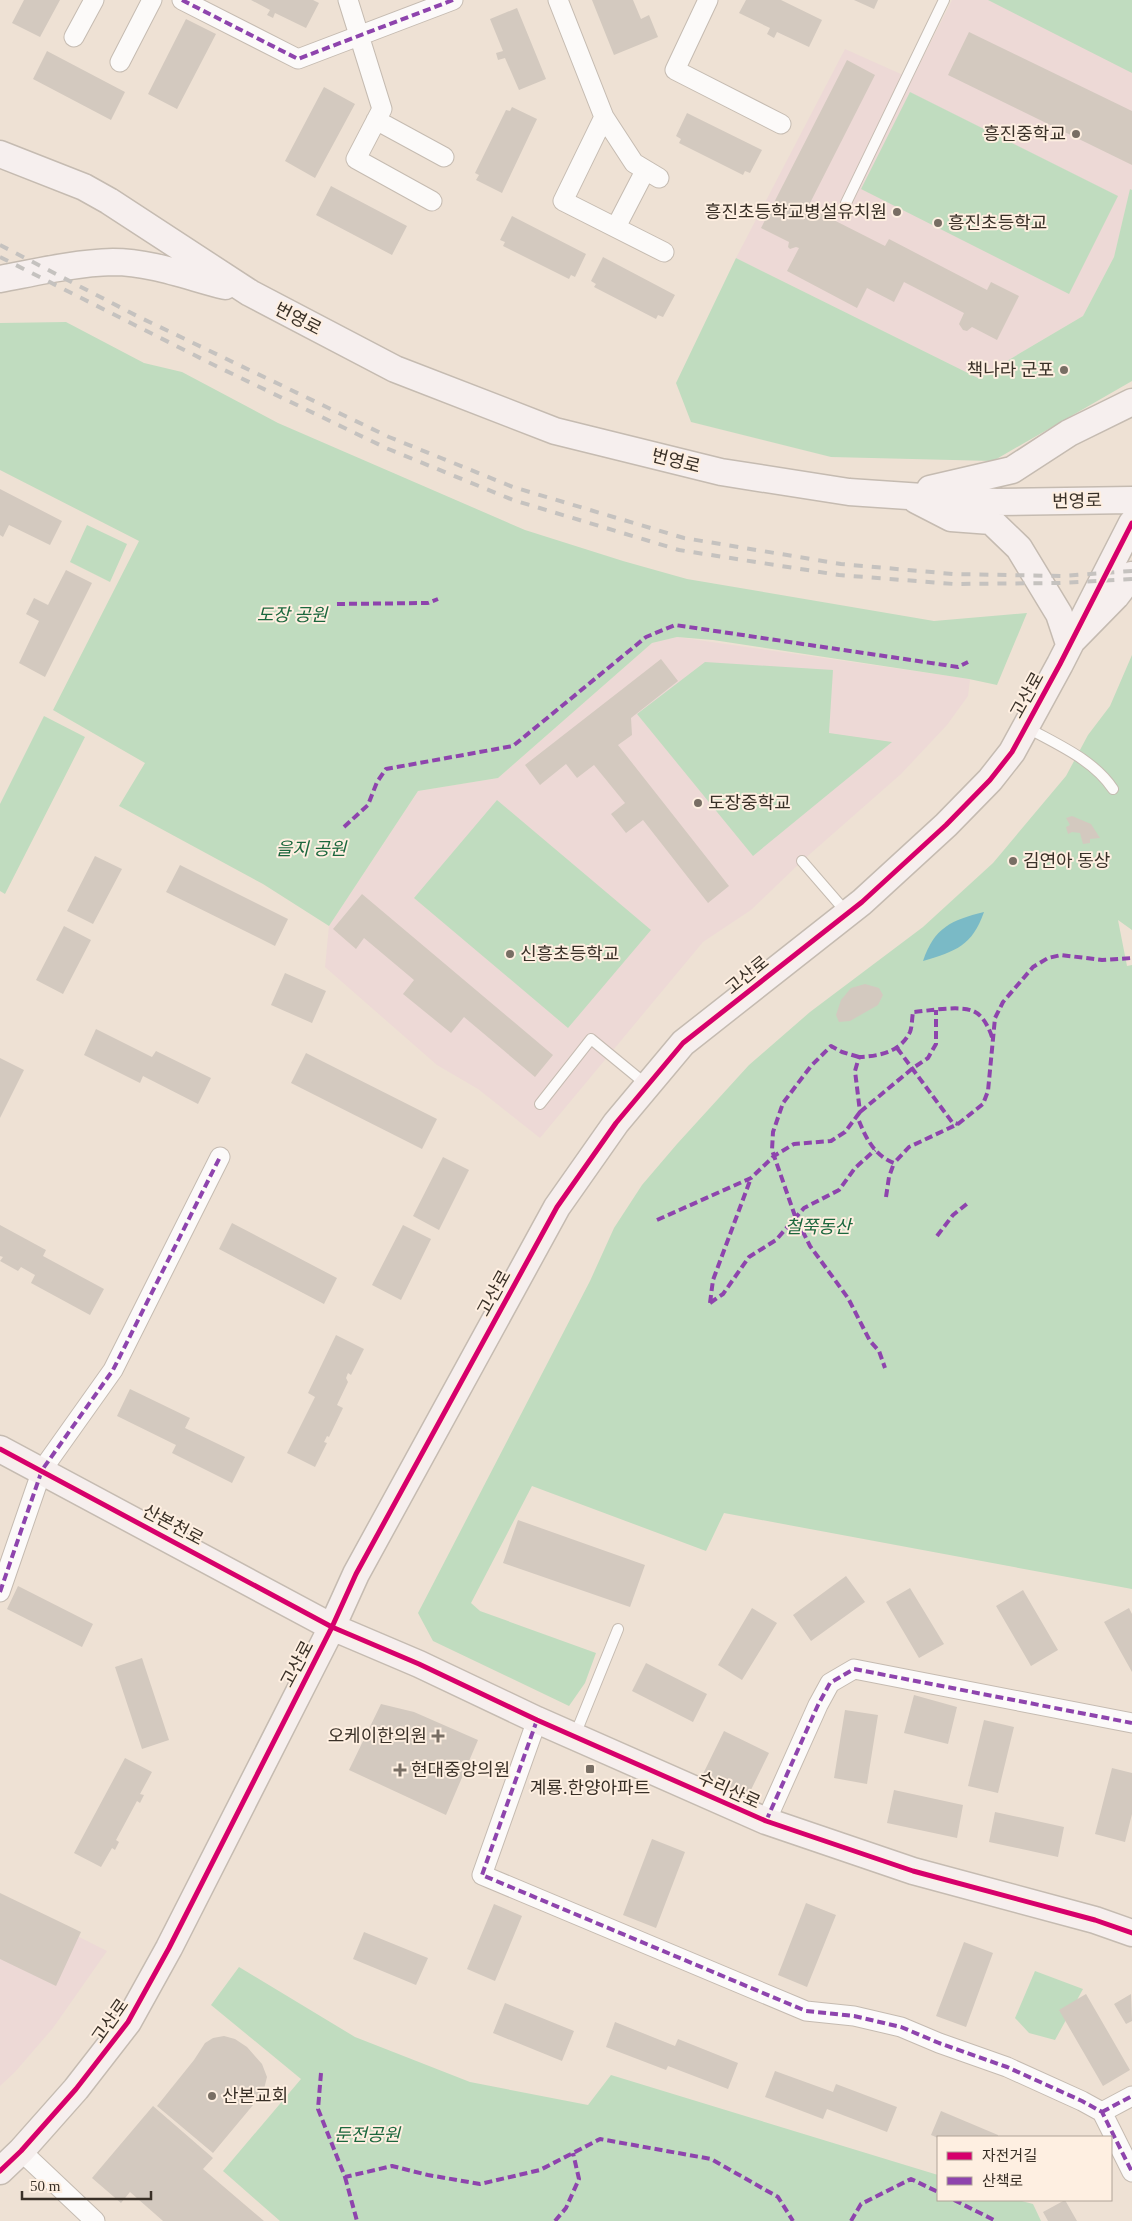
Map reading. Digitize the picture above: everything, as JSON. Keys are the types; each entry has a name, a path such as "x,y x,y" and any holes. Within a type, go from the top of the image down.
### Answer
{"street":[{"path":"74,37 94,0"},
{"path":"120,62 152,0"},
{"path":"182,0 298,60 453,0"},
{"path":"348,0 382,109 356,159 432,201"},
{"path":"558,0 604,118 634,163 652,175 616,227"},
{"path":"708,0 675,70 781,124"},
{"path":"604,118 563,201 664,252"},
{"path":"376,120 444,157"},
{"name":"번영로","path":"0,154 84,187 109,201 250,293 395,369 555,431 721,472 849,492 905,494 996,502 1132,500"},
{"name":"번영로","path":"0,279 69,266 114,262 155,267 250,293"},
{"path":"905,494 1012,470 1070,433 1132,402"},
{"path":"905,494 951,518 990,522 1019,548 1058,614 1069,644 1116,596 1132,576"},
{"name":"고산로","path":"0,2171 21,2151 76,2089 128,2022 169,1948 332,1627 356,1574 557,1208 616,1123 683,1043 847,914 946,825 990,780 1012,752 1060,664 1132,523"},
{"path":"0,1592 42,1470 113,1370 220,1157"},
{"name":"산본천로","path":"0,1449 332,1627"},
{"name":"수리산로","path":"332,1627 419,1664 537,1720 766,1821 914,1871 1094,1920 1132,1933"},
{"path":"766,1821 818,1705 830,1683 854,1669 1132,1723"},
{"path":"537,1720 482,1875 806,2011 854,2016 901,2027 939,2043 1007,2067 1102,2112 1132,2172"},
{"path":"1102,2112 1132,2096"},
{"path":"21,2151 95,2221"}],"lane":[{"path":"846,203 944,0"},
{"path":"1025,726 1094,766 1113,789"},
{"path":"802,861 847,914"},
{"path":"540,1104 591,1039 648,1085"},
{"path":"575,1736 618,1629"}],"shaded area":[{"name":"흥진초등학교","path":"952,0 1132,0 1132,190 1130,190 1114,257 1083,316 978,378 736,258 845,49 912,79"},
{"path":"677,637 970,679 968,696 947,725 901,774 802,861 751,910 703,942 540,1138 478,1089 437,1065 325,967 329,926 418,791 498,778 652,643"},
{"path":"0,1897 107,1951 53,2028 15,2072 0,2086"}],"green space":[{"path":"988,0 1132,0 1132,73"},
{"path":"910,92 1118,196 1069,294 861,189"},
{"path":"1130,189 1132,190 1132,381 993,461 831,457 691,422 676,383 736,258 978,378 1083,316 1114,257"},
{"name":"도장 공원","path":"66,322 144,363 182,372 278,423 525,530 623,561 687,579 934,621 1027,613 997,685 969,679 713,640 677,637 652,643 498,778 418,791 329,926 263,884 119,806 145,763 53,710 139,541 0,470 0,323"},
{"path":"87,525 127,544 110,582 70,562"},
{"name":"철쭉동산","path":"1132,655 1132,930 1118,920 1127,966 1132,965 1132,1589 724,1513 706,1551 532,1486 471,1603 480,1611 596,1653 585,1683 569,1706 433,1641 418,1613 590,1281 614,1228 642,1185 749,1065 810,1012 923,927 993,863 1066,776 1088,735 1110,706"},
{"path":"705,662 833,670 829,733 892,742 753,856 637,714"},
{"path":"44,716 85,737 5,894 0,891 0,804"},
{"path":"497,800 651,930 568,1028 414,898"},
{"name":"둔전공원","path":"239,1967 355,2037 470,2082 588,2105 611,2075 937,2175 937,2201 1022,2201 1033,2204 1041,2221 280,2221 223,2171 301,2079 211,2005"},
{"path":"1035,1971 1083,1989 1055,2040 1029,2033 1015,2018"}],"water":[{"path":"984,912 974,933 961,946 945,954 923,961 927,950 938,933 945,927 962,918"}],"building":[{"path":"24,0 60,0 40,37 12,23"},
{"path":"251,0 313,0 319,3 306,28 275,13 273,18 267,15 270,10"},
{"path":"592,0 633,0 641,19 649,15 658,37 614,55"},
{"path":"746,0 781,0 822,20 809,47 777,32 774,38 767,34 770,28 739,13"},
{"path":"854,0 878,0 874,9"},
{"path":"517,8 546,79 519,90 505,58 498,60 496,53 503,51 490,19"},
{"path":"186,19 216,34 177,109 148,94"},
{"name":"흥진중학교","path":"969,32 1132,111 1132,165 948,75"},
{"path":"47,51 125,92 111,120 33,79"},
{"name":"흥진초등학교","path":"847,60 875,75 808,207 885,246 889,239 987,290 991,282 1019,296 997,340 972,327 967,331 963,330 959,324 964,313 904,282 894,302 867,288 857,308 787,271 799,248 790,249 788,247 789,242 761,228"},
{"path":"324,87 355,104 315,178 285,161"},
{"path":"512,107 537,119 502,193 476,180 479,175 475,173 506,110 510,111"},
{"path":"687,113 762,150 750,173 745,171 743,175 679,143 681,139 676,136"},
{"path":"331,186 407,226 392,255 316,215"},
{"path":"512,216 586,254 575,277 571,275 569,279 503,246 505,242 500,240"},
{"path":"603,257 675,295 663,317 658,315 656,319 594,287 596,284 591,281"},
{"path":"0,489 62,521 50,545 9,525 3,537 0,535"},
{"path":"66,570 92,583 45,677 19,663 39,621 26,614 34,598 48,605"},
{"path":"661,659 678,681 631,718 632,735 618,745 729,886 708,903 643,820 626,833 611,814 625,803 594,765 577,778 566,764 540,785 525,765"},
{"path":"1072,816 1091,824 1100,838 1090,839 1090,843 1083,844 1080,833 1072,832 1068,834 1066,827 1070,825 1066,818"},
{"path":"95,856 122,869 93,924 67,911"},
{"path":"180,865 288,919 275,946 166,892"},
{"path":"362,894 553,1055 535,1077 464,1017 451,1033 403,994 414,980 364,938 356,949 333,929"},
{"path":"64,926 91,940 63,994 36,980"},
{"path":"285,973 326,991 312,1023 271,1005"},
{"path":"865,984 879,988 883,995 878,1005 850,1021 839,1022 836,1015 841,1000 851,988"},
{"path":"96,1029 152,1057 156,1051 211,1078 198,1104 143,1076 140,1083 84,1055"},
{"path":"306,1053 437,1119 422,1149 291,1083"},
{"path":"0,1058 24,1070 0,1118"},
{"path":"443,1157 469,1170 439,1230 413,1216"},
{"path":"232,1223 337,1278 324,1304 219,1249"},
{"path":"0,1225 46,1250 43,1256 104,1289 90,1315 31,1283 35,1275 21,1267 18,1271 0,1261 3,1257 0,1256"},
{"path":"403,1225 431,1239 401,1300 372,1285"},
{"path":"336,1335 364,1349 351,1375 348,1373 346,1378 348,1382 337,1405 343,1408 329,1437 327,1436 324,1442 327,1443 315,1467 287,1453 315,1397 308,1393"},
{"path":"130,1389 190,1418 185,1428 245,1457 232,1483 172,1453 176,1445 117,1416"},
{"path":"518,1520 645,1565 630,1607 503,1563"},
{"path":"846,1576 865,1602 811,1641 793,1615"},
{"path":"18,1586 93,1624 82,1647 7,1609"},
{"path":"910,1588 944,1644 919,1658 886,1602"},
{"path":"1023,1590 1058,1650 1031,1666 996,1606"},
{"path":"752,1608 777,1623 742,1680 718,1665"},
{"path":"1129,1608 1132,1614 1132,1672 1104,1622"},
{"path":"142,1658 169,1740 142,1749 115,1667"},
{"path":"646,1663 707,1694 693,1722 632,1691"},
{"path":"914,1695 957,1707 948,1744 904,1733"},
{"path":"381,1704 414,1712 478,1740 446,1815 349,1770"},
{"path":"845,1710 878,1715 867,1784 834,1778"},
{"path":"984,1720 1014,1727 998,1793 968,1786"},
{"path":"724,1731 769,1753 748,1796 703,1774"},
{"path":"125,1758 152,1772 140,1794 144,1795 140,1803 137,1801 116,1840 119,1842 115,1850 112,1848 101,1867 74,1853"},
{"path":"1112,1768 1132,1773 1132,1814 1125,1842 1095,1834"},
{"path":"894,1790 963,1805 957,1838 887,1823"},
{"path":"995,1812 1064,1827 1058,1857 989,1842"},
{"path":"652,1839 685,1852 656,1928 623,1915"},
{"path":"0,1893 81,1932 56,1986 0,1959"},
{"path":"806,1903 836,1915 807,1987 778,1975"},
{"path":"494,1904 522,1916 495,1981 467,1969"},
{"path":"364,1932 428,1958 416,1985 353,1959"},
{"path":"964,1942 993,1953 966,2027 936,2016"},
{"path":"1086,1994 1130,2070 1103,2086 1059,2010"},
{"path":"1131,1994 1132,2021 1126,2024 1114,2004"},
{"path":"505,2003 574,2031 562,2061 493,2033"},
{"path":"615,2022 675,2046 678,2039 738,2063 728,2089 668,2066 666,2070 606,2047"},
{"name":"산본교회","path":"224,2036 235,2039 247,2047 262,2064 267,2077 263,2093 213,2153 157,2106 194,2060 205,2043 213,2038"},
{"path":"775,2071 833,2092 836,2084 897,2107 887,2132 827,2109 823,2119 765,2097"},
{"path":"153,2106 213,2158 203,2169 264,2221 163,2221 130,2192 121,2203 92,2178"},
{"path":"941,2111 998,2136 937,2136 937,2138 931,2135"},
{"path":"1066,2201 1077,2221 1048,2221 1043,2212"}],"railway":[{"path":"0,245 137,316 389,437 513,487 684,538 841,564 953,574 1061,576 1132,571"},
{"path":"0,257 216,366 386,448 513,500 679,550 839,575 954,584 1060,583 1132,579"}],"marked path":[{"path":"182,0 298,59 453,0"},
{"path":"337,604 428,603 438,599"},
{"path":"344,827 368,805 377,782 386,769 513,746 646,637 675,625 958,667 968,662"},
{"path":"992,1037 983,1019 977,1013 967,1009 952,1008 913,1012 910,1032 900,1045 888,1052 874,1056 859,1057 855,1071 860,1112 857,1116 867,1138 880,1155 894,1163 909,1147 958,1124 983,1104 988,1091 995,1018 1003,1002 1033,967 1048,958 1061,955 1102,960 1132,958"},
{"path":"860,1112 928,1058 936,1044 936,1010"},
{"path":"859,1057 842,1052 831,1046 811,1066 783,1103 773,1132 772,1150 795,1216 810,1246 848,1298 870,1341 879,1351 885,1368"},
{"path":"897,1048 952,1122 958,1124"},
{"path":"657,1220 751,1178 774,1156 794,1144 831,1141 845,1132 857,1116"},
{"path":"710,1303 723,1294 749,1257 776,1240 804,1208 839,1190 855,1168 875,1150"},
{"path":"0,1592 42,1470 113,1370 220,1157"},
{"path":"886,1197 889,1177 894,1163"},
{"path":"710,1303 713,1280 751,1178"},
{"path":"937,1236 953,1215 968,1203"},
{"path":"766,1821 818,1705 830,1683 854,1669 1132,1723"},
{"path":"537,1720 482,1875 806,2011 854,2016 901,2027 939,2043 1007,2067 1082,2101 1102,2112 1132,2172"},
{"path":"321,2073 318,2109 345,2177 392,2166 428,2175 480,2184 540,2170 600,2139 711,2159 778,2197 793,2221"},
{"path":"1102,2112 1132,2096"},
{"path":"555,2221 566,2208 579,2179 573,2153"},
{"path":"345,2177 357,2221"},
{"path":"851,2221 861,2204 911,2179 937,2192"},
{"path":"956,2201 996,2221"}],"cycle path":[{"path":"0,2171 21,2151 76,2089 128,2022 169,1948 332,1627 356,1574 557,1207 616,1123 683,1043 862,902 946,825 990,780 1012,752 1060,664 1132,523"},
{"path":"0,1449 332,1627 419,1664 537,1720 766,1821 913,1871 1095,1920 1132,1933"}],"place":[{"name":"흥진중학교","path":"1076,134"},
{"name":"흥진초등학교병설유치원","path":"897,212"},
{"name":"흥진초등학교","path":"938,223"},
{"name":"책나라 군포","path":"1064,370"},
{"name":"도장중학교","path":"698,803"},
{"name":"김연아 동상","path":"1013,861"},
{"name":"신흥초등학교","path":"510,954"},
{"name":"오케이한의원","path":"438,1736"},
{"name":"계룡.한양아파트","path":"590,1769"},
{"name":"현대중앙의원","path":"400,1770"},
{"name":"산본교회","path":"212,2096"}],"park label":[{"name":"을지 공원","path":"311,849"}]}
